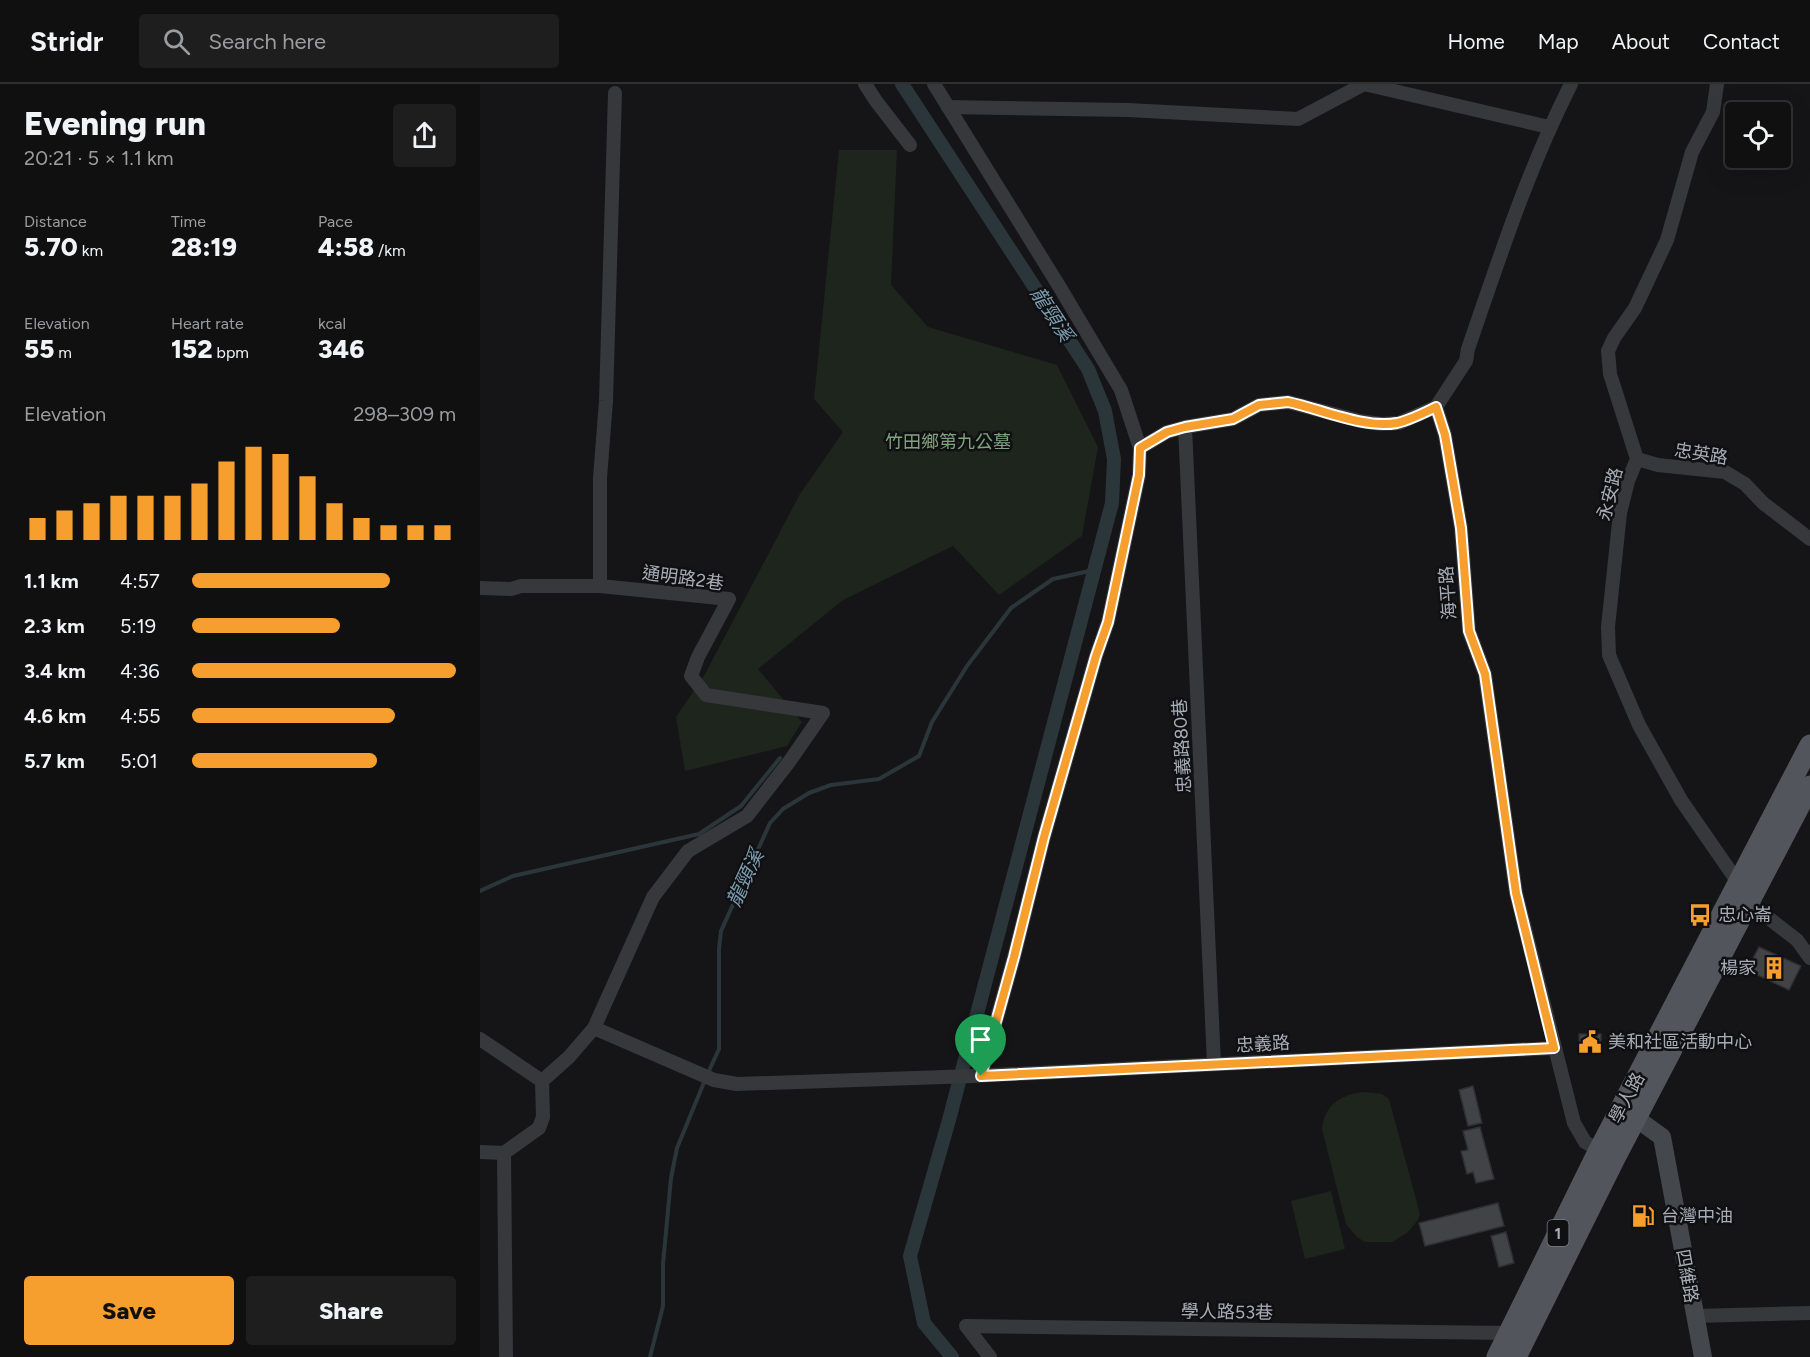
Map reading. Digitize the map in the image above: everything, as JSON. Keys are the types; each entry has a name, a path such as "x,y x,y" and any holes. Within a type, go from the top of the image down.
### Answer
{"main road":[{"name":"學人路","path":"1629,1113 1737,881 1810,745"},
{"name":"學人路","path":"1497,1357 1517,1343 1607,1154 1749,903 1810,786"},
{"name":"四維路","path":"1629,1113 1662,1137 1703,1357"}],"street":[{"path":"865,84 876,102 910,145"},
{"path":"934,84 1121,390 1140,448 1139,475 1108,622 1053,804 1014,957 977,1076"},
{"path":"948,107 1128,110 1298,119 1364,84 1549,127"},
{"path":"1140,448 1167,432 1233,419 1259,405 1288,402 1360,421 1381,424 1399,423 1436,407 1466,361 1468,349 1511,223 1549,127 1570,84"},
{"name":"永安路","path":"1718,84 1713,112 1692,152 1668,240 1635,308 1614,338 1608,351 1610,374 1637,459 1628,481 1620,513 1608,627 1609,655 1639,725 1681,800 1737,881 1749,903"},
{"path":"600,586 600,478 606,401 615,93"},
{"name":"海平路","path":"1436,407 1445,435 1461,528 1469,631 1485,674 1516,893 1574,1123 1585,1142 1607,1154"},
{"name":"忠義路80巷","path":"1185,427 1214,1064"},
{"name":"忠英路","path":"1637,459 1658,465 1725,472 1745,484 1763,503 1810,539"},
{"name":"通明路2巷","path":"480,588 600,586 729,599 698,657 691,676 706,695 823,713 747,816 688,851 653,897 594,1028"},
{"path":"1749,903 1797,940 1810,958"},
{"path":"480,1152 504,1153 540,1128 543,1117 542,1081 569,1057 594,1028"},
{"name":"忠義路","path":"594,1028 714,1080 737,1084 977,1076 1554,1048"},
{"path":"480,1039 542,1081"},
{"path":"504,1153 506,1357"},
{"path":"1694,1316 1810,1313"},
{"name":"學人路53巷","path":"990,1357 966,1326 1517,1343"}],"green space":[{"name":"竹田鄉第九公墓","path":"839,150 897,150 891,285 928,327 1057,365 1098,447 1082,536 999,595 953,546 843,600 758,669 802,722 787,746 685,771 676,717 705,674 800,494 843,432 814,399"},
{"path":"1362,1092 1382,1094 1389,1099 1420,1214 1408,1232 1392,1242 1365,1242 1357,1237 1346,1224 1322,1129 1326,1114 1335,1103 1347,1096"},
{"path":"1331,1191 1345,1249 1305,1259 1291,1201"}],"building":[{"name":"楊家","path":"1759,947 1801,966 1789,990 1747,970"},
{"name":"美和社區活動中心","path":"1579,1034 1601,1034 1601,1050 1579,1050"},
{"path":"1473,1086 1482,1123 1468,1126 1459,1090"},
{"path":"1480,1127 1494,1179 1476,1183 1473,1172 1467,1174 1461,1151 1468,1150 1463,1131"},
{"path":"1498,1203 1504,1226 1425,1246 1419,1223"},
{"path":"1506,1232 1514,1263 1499,1267 1491,1236"}],"waterway":[{"name":"龍頸溪","path":"902,84 1088,369 1105,411 1114,459 1112,503 949,1120 910,1256 924,1323 952,1357"},
{"name":"龍頸溪","path":"708,1073 719,1049 721,931 770,823 783,809 809,793 831,785 879,779 919,756 932,722 967,666 1011,608 1053,579 1094,570"},
{"path":"480,891 513,876 699,834 741,806 780,758"},
{"name":"龍頸溪","path":"650,1357 663,1306 663,1264 671,1178 677,1148 705,1080"}],"place":[{"name":"忠心崙","path":"1700,915"},
{"name":"楊家","path":"1774,968"},
{"name":"美和社區活動中心","path":"1590,1042"},
{"name":"台灣中油","path":"1643,1216"}],"route":[{"path":"1288,402 1360,421 1381,424 1399,423 1436,407 1445,435 1461,528 1469,631 1485,674 1516,893 1554,1048 981,1076 1044,837 1096,656 1108,622 1139,475 1140,448 1167,432 1233,419 1259,405 1288,402"}]}
